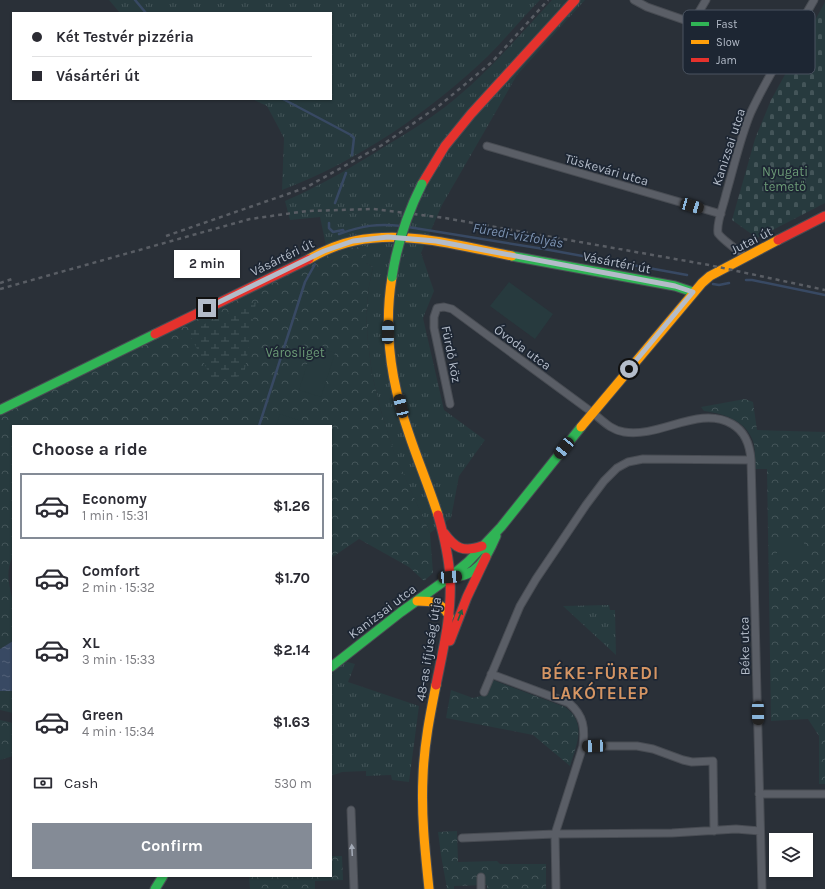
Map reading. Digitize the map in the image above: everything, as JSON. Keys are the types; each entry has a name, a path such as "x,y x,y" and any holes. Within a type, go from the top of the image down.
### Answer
{"street":[{"name":"48-as ifjúság útja","path":"429,889 422,791 424,759 449,616 450,577 440,526 430,491 413,445 393,372 388,332 388,308 392,277 401,232 412,204 445,146 471,114 575,0"},
{"path":"634,0 647,7 683,19"},
{"path":"700,10 706,0"},
{"name":"Kanizsai utca","path":"808,10 814,0"},
{"name":"Kanizsai utca","path":"746,257 720,236 718,228 743,133 771,74"},
{"name":"Tüskevári utca","path":"487,146 721,214"},
{"name":"Jutai út","path":"693,292 710,276 825,216"},
{"name":"Vásártéri út","path":"0,410 324,251 353,241 395,237 436,241 675,286 693,292"},
{"name":"Kanizsai utca","path":"332,667 349,652 450,577 501,527 693,292"},
{"name":"Óvoda utca","path":"437,308 444,307 452,309 593,413"},
{"name":"Fürdő köz","path":"437,308 434,317 434,328 450,404"},
{"name":"Béke utca","path":"593,413 610,427 625,432 649,431 700,418 714,417 727,421 738,427 746,437 750,447 762,889"},
{"path":"484,692 520,606 586,506 604,481 617,468 628,462 643,459 751,460"},
{"path":"440,526 448,539 455,546 468,550 482,546"},
{"name":"Kanizsai utca","path":"450,577 468,575 475,570 486,557 501,527"},
{"path":"438,678 467,597 486,557"},
{"path":"417,601 434,602 441,605 446,609 449,616"},
{"path":"491,674 570,703 577,709 581,717 584,736 583,746 555,834 556,889"},
{"path":"583,746 637,746 653,749 692,762 713,761 714,831"},
{"path":"760,794 825,794"},
{"path":"351,810 354,889"},
{"path":"462,838 555,834 672,833 736,830 760,831"},
{"path":"155,889 162,877"},
{"path":"481,877 481,889"}],"green space":[{"path":"109,0 540,0 488,56 465,77 417,115 392,133 338,165 282,190 284,138 267,106 254,100 332,100 332,12 119,12"},
{"path":"552,0 585,0 517,75 442,205 421,253 434,291 423,318 444,410 485,440 459,476 451,518 430,533 395,456 381,411 372,374 366,315 369,286 373,267 366,263 366,246 351,248 328,255 320,217 290,220 285,201 348,169 407,133 445,107 474,82 514,42"},
{"name":"Nyugati temető","path":"825,2 825,203 757,238 732,220 755,139 771,100 785,74 815,74 815,20"},
{"name":"Városliget","path":"366,246 366,263 373,267 369,286 366,315 372,374 381,411 395,455 430,533 433,573 424,581 409,567 359,539 332,557 332,425 12,425 12,559 8,573 12,597 12,642 0,649 0,416 328,255 351,248"},
{"path":"509,282 553,314 535,339 490,306"},
{"path":"256,302 244,375 214,383 188,331"},
{"path":"313,346 335,353 321,397 299,390"},
{"path":"745,399 753,402 757,430 825,432 825,784 819,784 819,736 808,719 771,721 767,469 755,469 754,444 745,427 726,416 704,411 701,407"},
{"path":"280,414 304,422 302,425 276,425"},
{"path":"777,538 804,538 804,557 777,557"},
{"path":"609,605 610,610 615,610 616,655 563,606"},
{"path":"344,661 355,664 348,682 419,706 409,782 392,780 391,775 366,776 366,771 342,772 332,776 332,672"},
{"path":"493,680 565,707 572,713 578,727 578,734 570,766 533,735 446,718 451,690 473,698 488,694"},
{"path":"0,691 12,691 12,713 0,710"},
{"path":"0,720 12,723 12,756 0,760"},
{"path":"457,831 458,862 497,861 500,864 546,864 546,889 487,889 487,885 454,886 454,889 447,889 438,832"},
{"path":"332,856 342,856 343,880 315,881 315,889 250,889 249,877 332,877"}],"water":[{"path":"12,642 12,691 0,691 0,649"}],"waterway":[{"path":"135,0 145,12"},
{"path":"285,100 351,135 354,138 352,155"},
{"path":"335,203 346,173"},
{"path":"329,223 329,228 333,232 343,230 344,232"},
{"name":"Füredi-vízfolyás","path":"339,234 370,226 401,226"},
{"name":"Füredi-vízfolyás","path":"408,227 544,249 687,275"},
{"path":"259,425 305,282 315,264"},
{"name":"Füredi-vízfolyás","path":"746,280 825,295"},
{"name":"Füredi-vízfolyás","path":"713,284 719,285 729,283"}],"railway":[{"path":"166,236 305,188 382,145 440,105 492,62 548,0"},
{"path":"0,289 250,219 307,211 373,209 445,218 709,265 825,290"},
{"path":"0,283 15,278"}],"traffic: fast":[{"path":"392,277 403,229 422,184"},
{"path":"512,256 675,286 693,292"},
{"path":"0,410 155,334"},
{"path":"332,666 468,562 501,527 581,427"},
{"path":"450,577 468,574 480,565 489,552 496,536"},
{"path":"155,889 162,877"}],"traffic: slow":[{"path":"309,259 331,248 348,242 394,237 414,238 454,244 512,256"},
{"path":"581,427 702,283 710,276 778,240"},
{"path":"392,277 388,317 390,357 393,376 397,396 412,444 438,515"},
{"path":"417,601 436,603 443,607 449,616"},
{"path":"429,889 423,818 423,776 426,741 436,685"}],"traffic: jam":[{"path":"422,184 445,146 471,114 575,0"},
{"path":"778,240 825,216"},
{"path":"155,334 309,259"},
{"path":"436,685 450,605 447,554 438,515"},
{"path":"444,533 456,546 460,548 470,549 482,546"},
{"path":"450,641 467,597 486,557"}],"district":[{"name":"BÉKE-FÜREDI LAKÓTELEP","path":"600,683"}],"route":[{"path":"207,308 324,251 353,241 388,237 436,241 675,286 693,292 629,369"}]}
